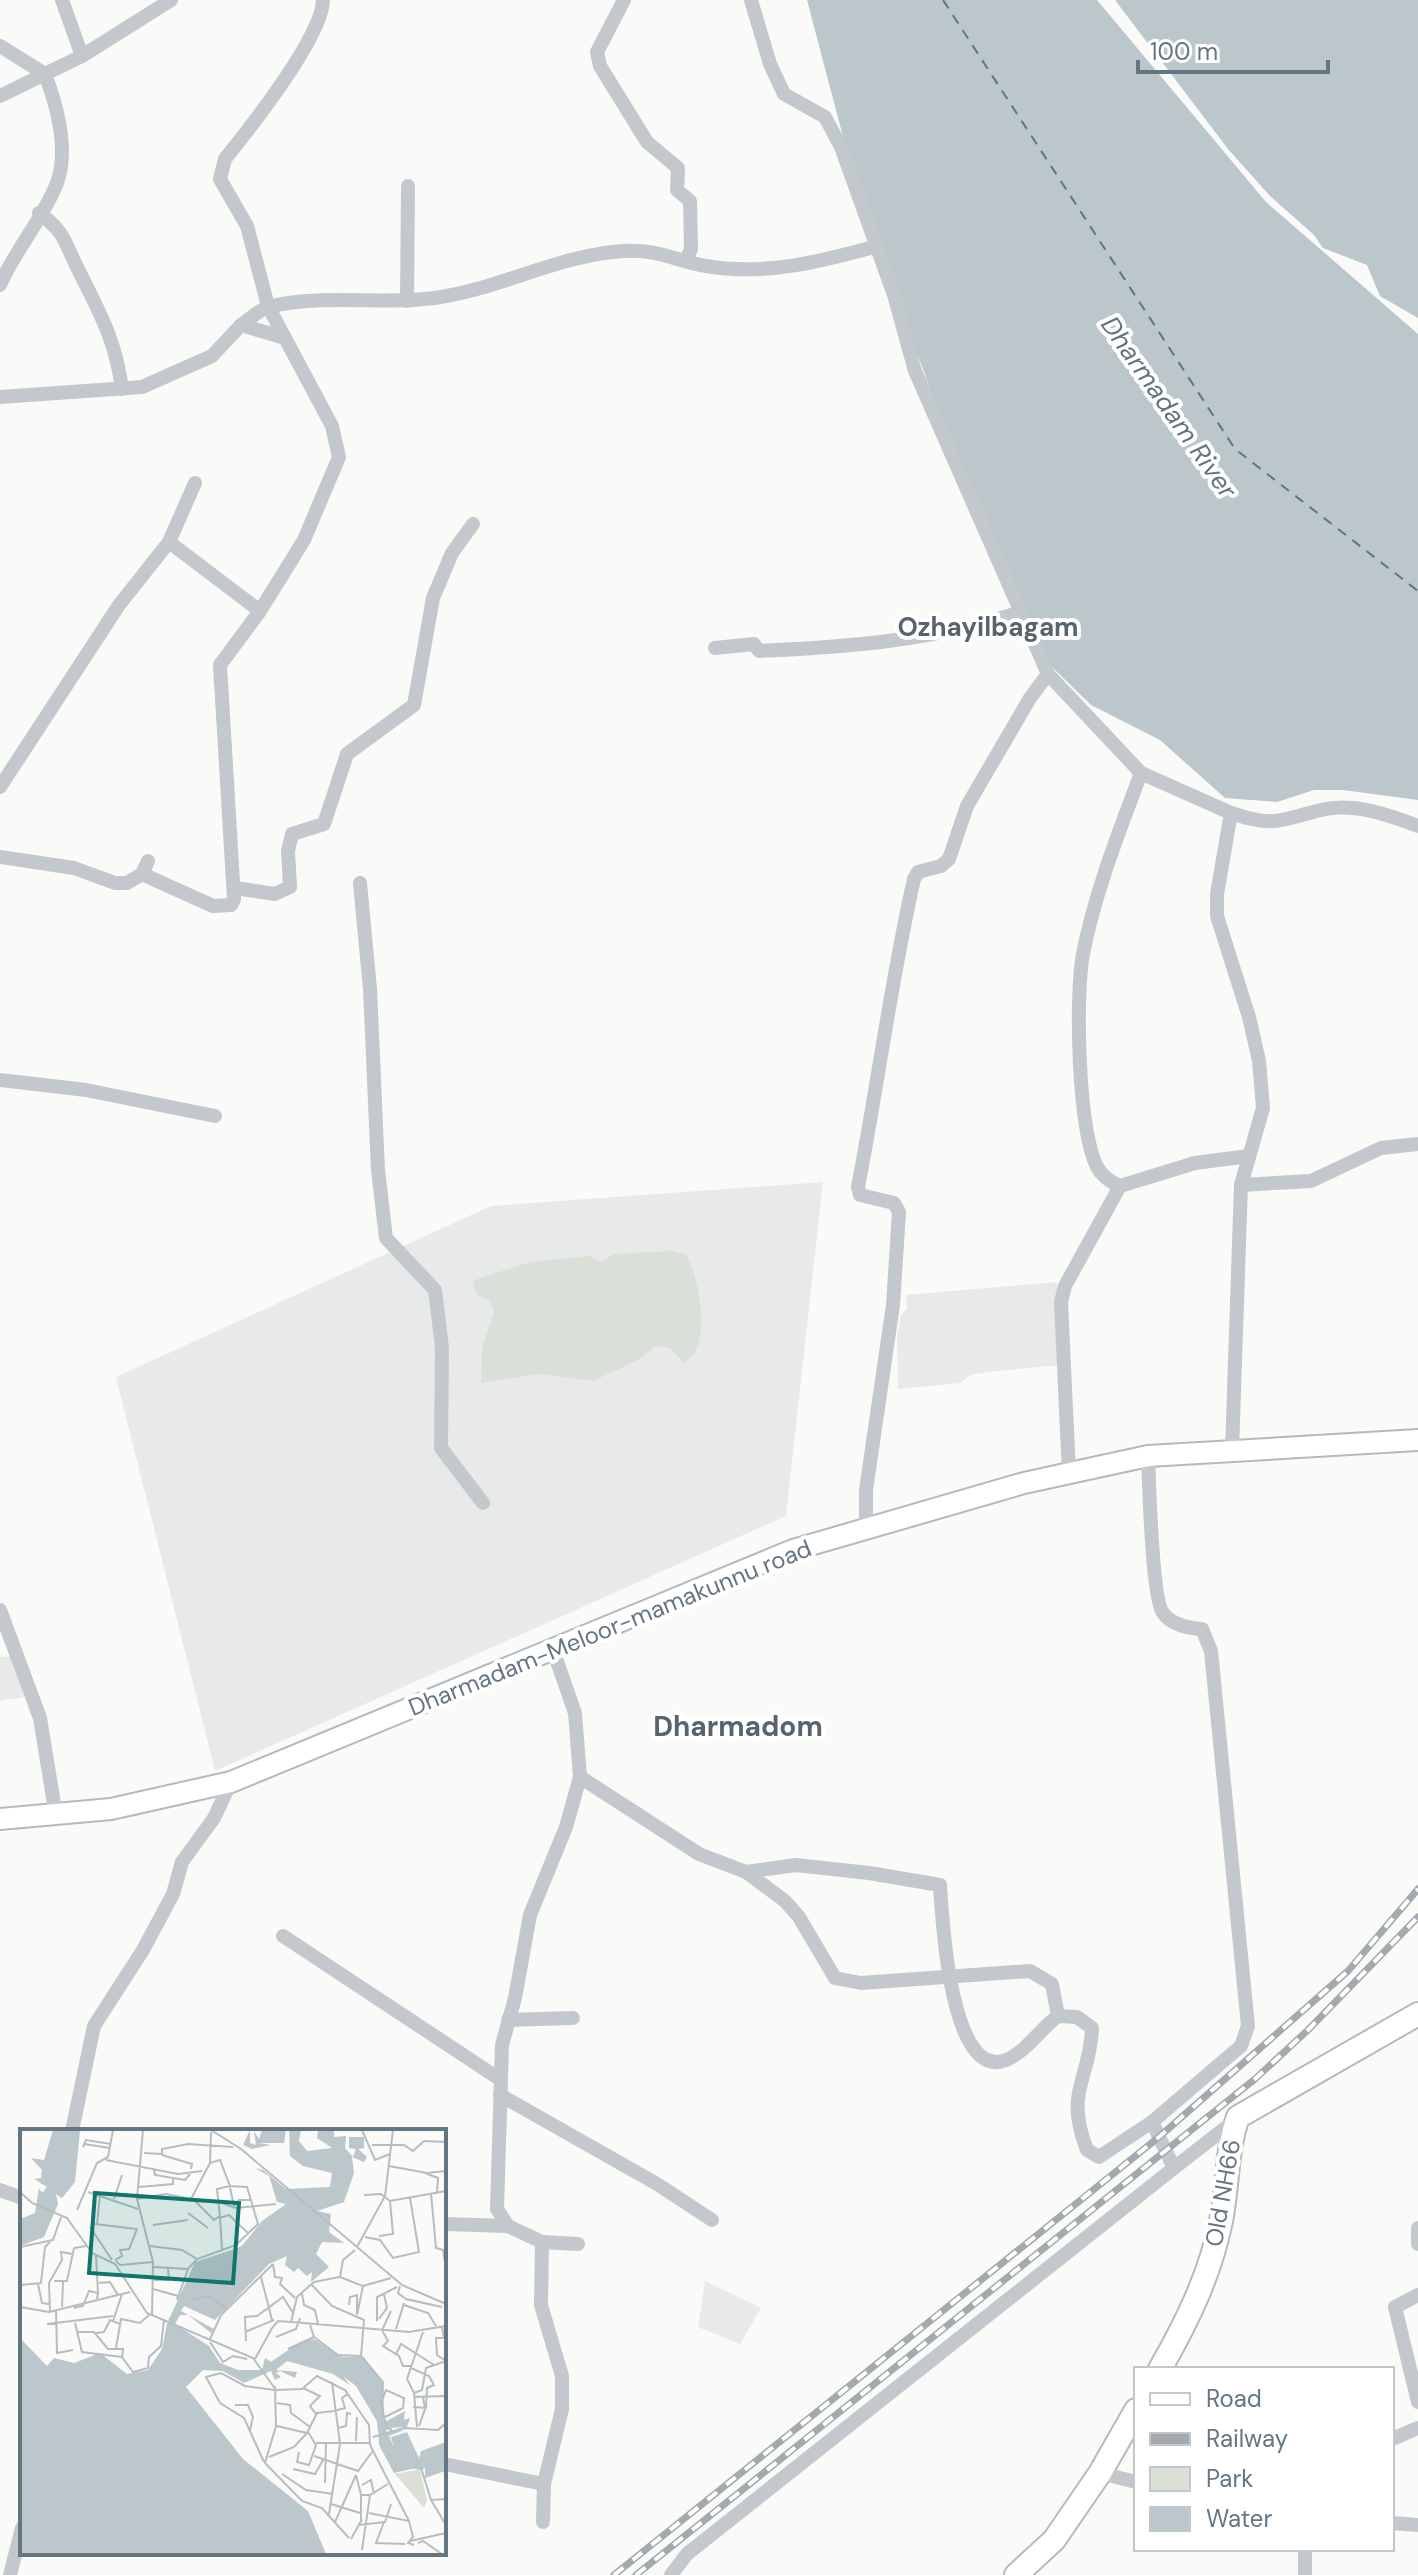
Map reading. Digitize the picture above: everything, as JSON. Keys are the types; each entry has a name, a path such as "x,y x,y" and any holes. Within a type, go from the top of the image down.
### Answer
{"main road":[{"name":"Dharmadam-Meloor-mamakunnu road","path":"0,1819 56,1816 164,1800 231,1782 793,1550 1069,1473 1148,1456 1418,1440"},
{"name":"Old NH66","path":"1161,2367 1204,2284 1221,2220 1231,2137 1238,2117 1415,2019"},
{"path":"1016,2575 1054,2540 1100,2473 1134,2414"}],"street":[{"path":"62,0 82,56"},
{"path":"0,96 82,56 171,0"},
{"path":"0,857 74,868 115,883 127,883 145,868 213,906 231,905 235,888 220,665 260,611 304,540 339,457 332,426 268,306 247,226 220,179 225,159 305,47 323,12 323,0"},
{"path":"624,0 597,52 600,66 614,84 630,119 638,124 647,142 678,168 677,190 690,201 691,249 686,261"},
{"path":"751,0 770,64 784,94 819,112 832,127 894,295 915,371 1048,674 1141,773 1231,813 1262,823 1294,820 1323,809 1350,809 1381,812 1418,826"},
{"path":"0,46 45,74 54,98 61,142 57,182 0,285"},
{"path":"407,301 408,186"},
{"path":"39,213 62,232 100,308 115,347 122,389"},
{"path":"0,397 142,387 212,356 241,325 268,306 407,301 483,289 598,254 651,251 669,253 686,261 746,270 813,263 874,247"},
{"path":"241,325 285,338"},
{"path":"0,787 119,605 169,542 195,483"},
{"path":"235,888 275,894 290,887 288,851 292,834 324,824 347,754 414,705 433,598 452,553 473,524"},
{"path":"169,542 260,611"},
{"path":"715,648 754,644 759,651 842,647 972,628 1021,612"},
{"path":"866,1528 866,1490 885,1342 893,1305 899,1212 894,1203 860,1195 858,1187 888,1031 897,952 914,879 918,872 941,866 949,859 967,806 1030,698 1048,674"},
{"path":"1120,1186 1098,1169 1080,1096 1082,957 1105,872 1141,773"},
{"path":"1231,813 1216,903 1217,916 1249,1017 1262,1088 1261,1122 1241,1185 1232,1450"},
{"path":"360,883 370,989 378,1170 386,1238 435,1290 442,1348 441,1448 483,1503"},
{"path":"0,1080 86,1090 215,1116"},
{"path":"1241,1185 1311,1181 1381,1148 1418,1144"},
{"path":"1069,1473 1061,1302 1065,1286 1120,1186 1195,1163 1249,1156"},
{"path":"746,1872 796,1865 940,1885 947,1978 961,2024 982,2058 992,2062 1007,2060 1058,2016 1077,2017 1092,2028 1077,2092 1076,2113 1092,2155 1099,2157 1109,2153 1152,2122 1241,2046 1248,2026 1211,1651 1202,1629 1185,1628 1172,1621 1159,1605 1150,1519 1148,1456"},
{"path":"0,1610 40,1718 56,1816"},
{"path":"553,1650 575,1713 580,1777 566,1827 530,1915 508,2020 498,2078 496,2198 501,2219 508,2226 542,2242 578,2244"},
{"path":"580,1777 699,1854 746,1872 785,1901 799,1917 835,1978 861,1983 1030,1971 1052,1984 1058,2016"},
{"path":"72,2129 94,2026 143,1950 173,1894 182,1862 214,1818 231,1782"},
{"path":"283,1936 498,2078"},
{"path":"508,2020 573,2018"},
{"path":"500,2095 657,2184 712,2220"},
{"path":"671,2575 687,2554 1238,2117"},
{"path":"1152,2122 1174,2168"},
{"path":"0,2190 20,2197"},
{"path":"446,2224 508,2226"},
{"path":"1418,2228 1418,2244"},
{"path":"542,2242 541,2305 562,2376 562,2409 544,2484 543,2522"},
{"path":"1418,2295 1395,2307 1418,2402"},
{"path":"1394,2438 1418,2428"},
{"path":"446,2464 544,2484"},
{"path":"1100,2473 1134,2482"},
{"path":"1394,2523 1418,2525"},
{"path":"10,2575 20,2536"},
{"path":"1305,2551 1305,2575"}],"shaded area":[{"path":"823,1182 786,1516 215,1771 116,1377 491,1206"},
{"path":"1057,1282 1060,1365 970,1375 960,1383 898,1389 897,1336 901,1315 907,1309 906,1295"},
{"path":"12,1656 24,1697 0,1701 0,1657"},
{"path":"705,2281 761,2308 740,2344 698,2327"}],"green space":[{"path":"671,1251 687,1255 696,1280 701,1312 698,1342 693,1354 684,1363 670,1348 656,1346 636,1361 593,1381 539,1374 481,1383 482,1349 494,1312 490,1301 479,1296 473,1288 475,1280 530,1262 589,1256 601,1262 614,1254"}],"water":[{"name":"Dharmadam River","path":"807,0 1097,0 1266,202 1418,334 1418,800 1343,790 1314,790 1277,802 1225,798 1160,740 1091,705 1049,664 948,437 917,353 846,148"},
{"path":"1115,0 1418,0 1418,318 1380,296 1367,265 1323,248 1314,235 1270,196 1228,149"}],"ferry route":[{"path":"943,0 1235,449 1418,591"}],"railway":[{"path":"614,2575 1159,2137 1348,1971 1418,1889"},
{"path":"636,2575 1255,2079 1308,2030 1418,1917"}],"district":[{"name":"Ozhayilbagam","path":"988,627"},
{"name":"Dharmadom","path":"738,1726"}]}
